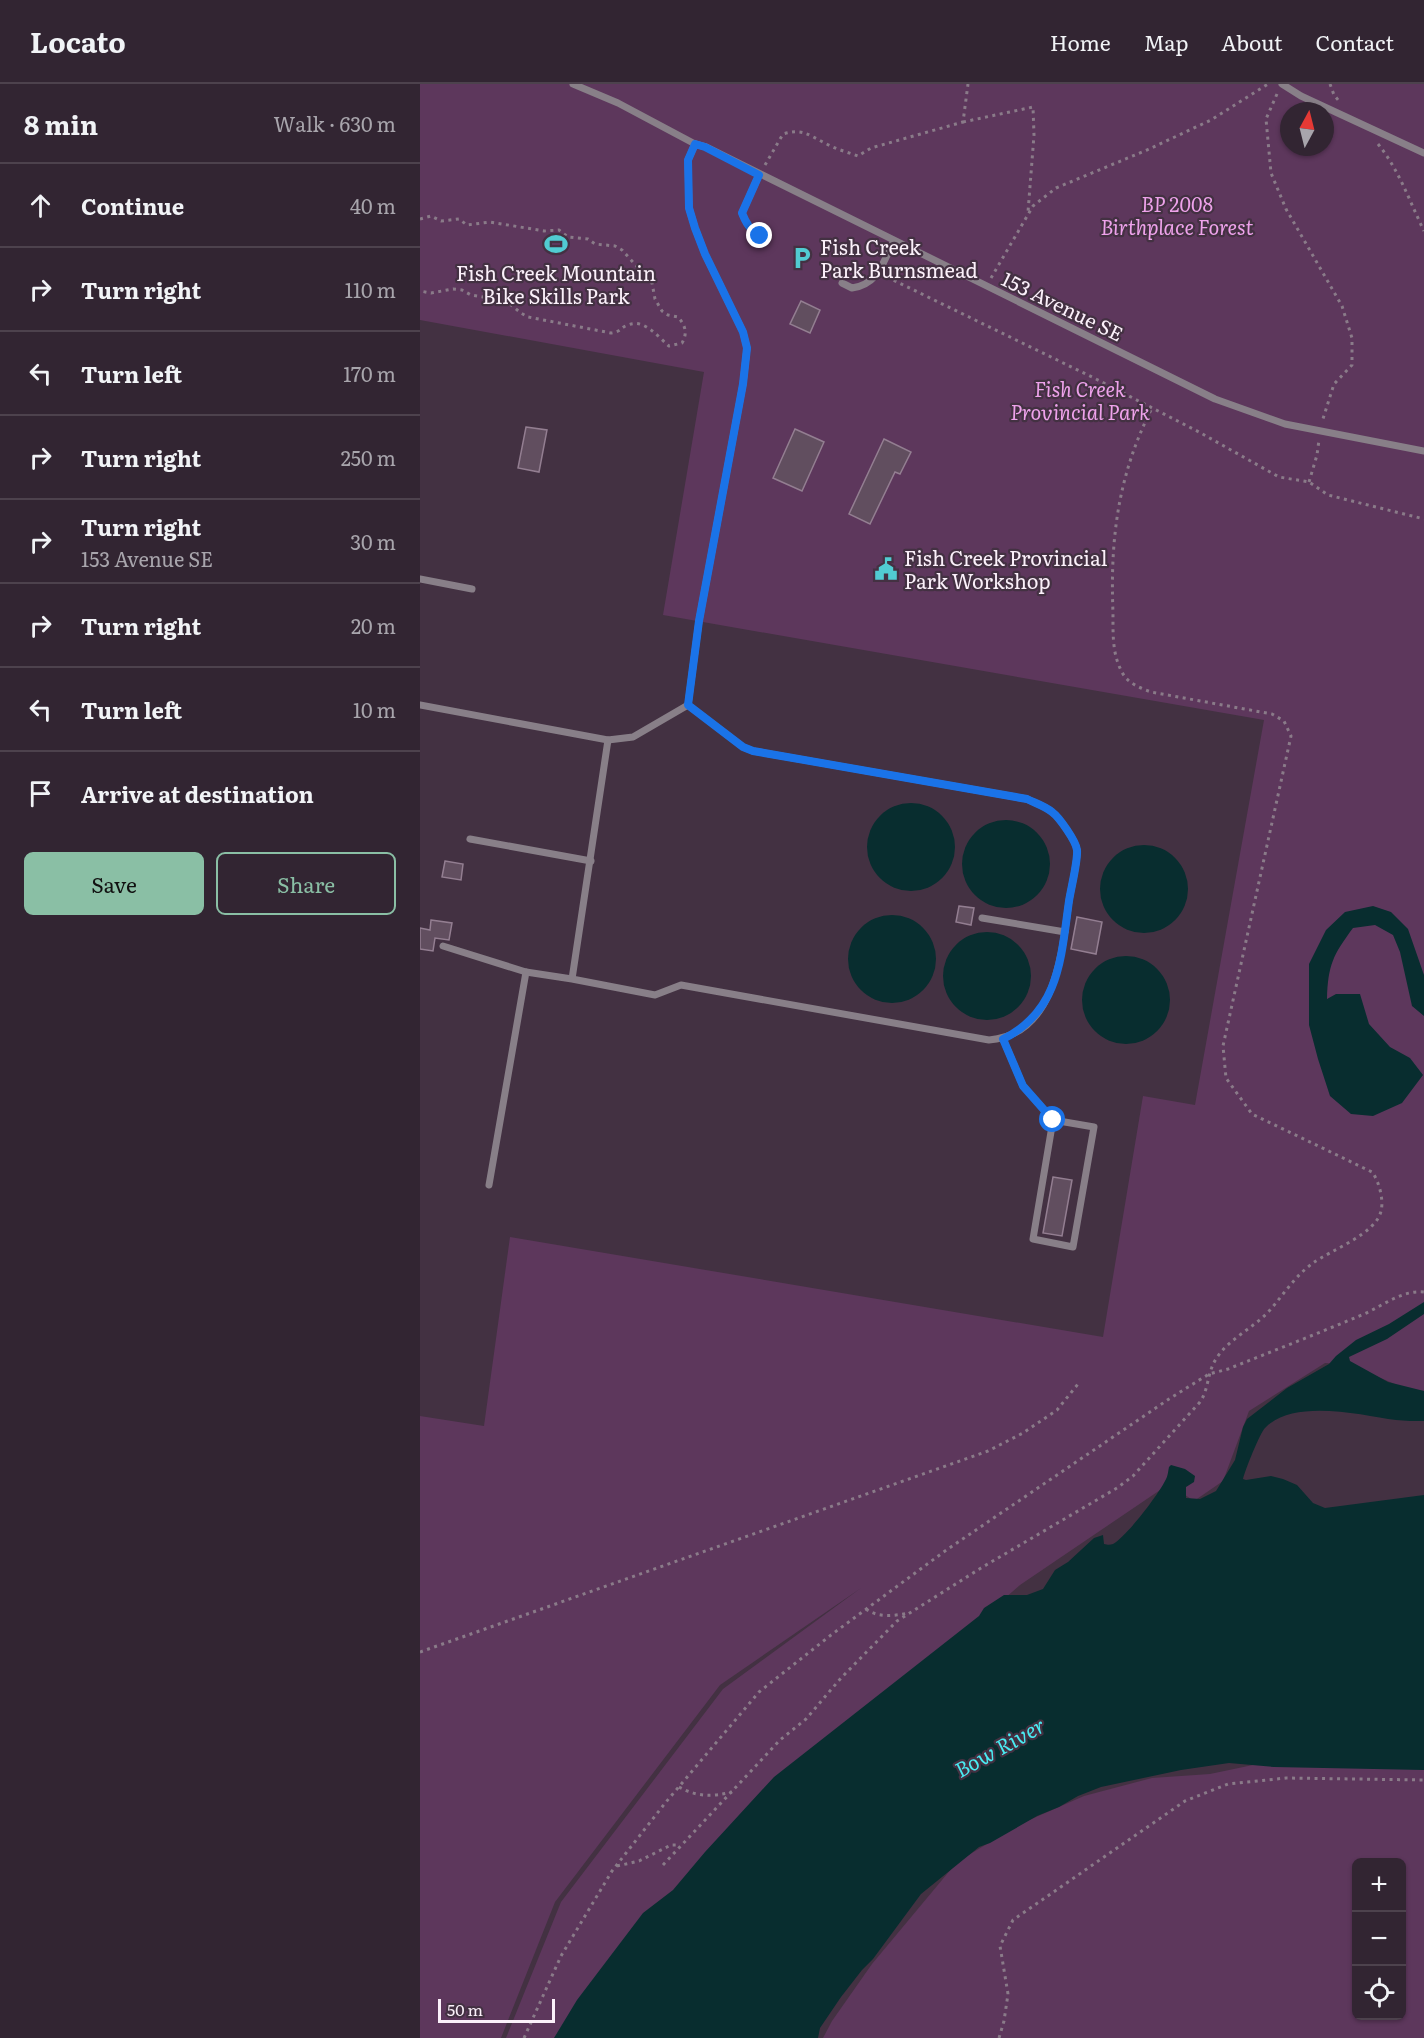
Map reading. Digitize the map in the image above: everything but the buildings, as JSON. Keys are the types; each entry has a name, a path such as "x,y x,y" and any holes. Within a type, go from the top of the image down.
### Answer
{"lane":[{"name":"153 Avenue SE","path":"573,84 618,103 695,144 1215,399 1284,424 1424,451"},
{"path":"1282,84 1301,96 1424,153"},
{"path":"688,705 699,621 743,384 747,348 736,314 705,254 689,208 688,160 695,144"},
{"path":"759,175 742,213 753,232 760,236"},
{"path":"842,283 852,288 868,284 878,273 894,241"},
{"path":"420,579 472,589"},
{"path":"420,705 608,740 633,737 688,705"},
{"path":"443,946 526,972 655,995 681,985 989,1040 1003,1039 1025,1026 1045,1003 1053,986 1065,932 1077,850 1053,812 1027,799 753,751 743,747 688,705"},
{"path":"572,979 608,740"},
{"path":"470,839 591,861"},
{"path":"982,918 1065,932"},
{"path":"489,1185 526,972"},
{"path":"1003,1039 1023,1086 1053,1120 1094,1127 1073,1247 1033,1239 1053,1120"}],"path":[{"path":"963,122 968,84"},
{"path":"986,286 1034,206 1056,188 1147,150 1210,120 1268,84"},
{"path":"1330,84 1334,95 1341,102"},
{"path":"1277,93 1266,119 1271,173 1286,209 1342,306 1352,338 1352,365 1334,384 1320,431 1317,454 1309,482"},
{"path":"759,175 783,134 794,130 809,133 826,144 858,156 871,148 963,122 1033,106 1034,135 1028,190 1028,215"},
{"path":"1374,140 1391,160 1401,177 1424,231"},
{"path":"420,219 432,216 441,221 459,219 467,225 490,222 544,231 559,230 568,237 588,238 601,246 615,246 627,254 652,283 658,305 668,315 678,317 686,333 682,343 669,346 640,324 628,325 620,332 611,333 528,317 506,301 471,295 462,290 453,289 431,293 420,291"},
{"path":"878,273 1092,377 1199,432 1279,477 1309,482 1328,495 1424,519"},
{"path":"663,1865 780,1740 806,1719 841,1678 897,1621 981,1568 1090,1505 1133,1476 1200,1402 1205,1394 1209,1374 1216,1358 1226,1346 1269,1310 1290,1283 1312,1263 1371,1227 1381,1211 1379,1182 1372,1172 1252,1114 1226,1078 1223,1046 1291,736 1284,721 1272,714 1151,693 1135,685 1122,673 1114,650 1112,601 1115,521 1128,466 1137,439 1152,408"},
{"path":"524,2038 566,1948 615,1866 759,1692 945,1551 1115,1434 1209,1374 1228,1369 1366,1313 1394,1298 1416,1291 1424,1292"},
{"path":"420,1652 988,1451 1023,1433 1057,1410 1078,1384"},
{"path":"866,1609 884,1616 910,1613"},
{"path":"999,2038 1008,1994 1000,1946 1013,1920 1185,1801 1228,1784 1286,1778 1424,1780"},
{"path":"679,1787 701,1796 732,1792"},
{"path":"615,1866 639,1861 670,1845 680,1845"}],"green space":[{"path":"420,84 1424,84 1424,1391 1404,1388 1348,1364 1325,1363 1249,1411 1223,1481 1194,1501 1169,1484 1020,1585 918,1674 605,2038 506,2038 561,1902 723,1689 861,1588 720,1685 555,1902 501,2038 420,2038 420,1416 484,1426 510,1237 1103,1337 1143,1096 1195,1105 1264,720 663,615 704,372 420,320"},
{"path":"1424,1750 1424,2038 823,2038 832,2021 872,1964 957,1862 1020,1824 1084,1796 1152,1778 1210,1774 1281,1759"}],"water":[{"path":"902,803 920,803 936,810 948,822 955,838 955,856 948,872 936,884 920,891 902,891 886,884 874,872 867,856 867,838 874,822 886,810"},
{"path":"1006,820 1031,827 1043,839 1050,864 1043,889 1031,901 1006,908 981,901 969,889 962,864 969,839 981,827"},
{"path":"1135,845 1153,845 1169,852 1181,864 1188,880 1188,898 1181,914 1169,926 1153,933 1135,933 1119,926 1107,914 1100,898 1100,880 1107,864 1119,852"},
{"path":"1373,906 1391,912 1408,929 1424,975 1424,1016 1412,1006 1400,952 1393,935 1375,925 1353,928 1330,969 1327,999 1336,994 1360,994 1369,1024 1390,1047 1410,1058 1423,1075 1402,1103 1373,1116 1351,1114 1330,1096 1309,1025 1309,964 1326,930 1345,912"},
{"path":"883,915 901,915 917,922 929,934 936,950 936,968 929,984 917,996 901,1003 883,1003 867,996 855,984 848,968 848,950 855,934 867,922"},
{"path":"987,932 1012,939 1024,951 1031,976 1024,1001 1012,1013 987,1020 962,1013 950,1001 943,976 950,951 962,939"},
{"path":"1117,956 1135,956 1151,963 1163,975 1170,991 1170,1009 1163,1025 1151,1037 1135,1044 1117,1044 1101,1037 1089,1025 1082,1009 1082,991 1089,975 1101,963"},
{"name":"Bow River","path":"1424,1302 1424,1314 1387,1339 1349,1357 1350,1361 1388,1382 1424,1391 1424,1421 1396,1420 1347,1412 1292,1413 1277,1419 1265,1428 1243,1479 1271,1476 1283,1479 1297,1485 1313,1503 1325,1508 1424,1495 1424,1770 1274,1767 1229,1763 1181,1770 1101,1787 1037,1816 979,1847 921,1894 873,1959 841,1997 820,2028 818,2038 554,2038 577,2000 643,1913 673,1890 774,1777 979,1616 984,1608 1004,1595 1027,1595 1043,1589 1055,1570 1068,1562 1094,1538 1103,1535 1104,1544 1108,1545 1119,1540 1156,1496 1171,1465 1185,1469 1195,1476 1194,1482 1186,1487 1186,1498 1200,1499 1216,1491 1235,1460 1247,1419 1287,1388 1329,1364 1356,1340 1389,1324"}],"place":[{"name":"Fish Creek Mountain Bike Skills Park","path":"556,244"},
{"name":"Fish Creek Park Burnsmead","path":"802,258"},
{"name":"Fish Creek Provincial Park Workshop","path":"886,569"}],"route":[{"path":"760,236 753,232 742,213 759,175 695,144 688,160 689,208 705,254 736,314 747,348 743,384 699,621 688,705 743,747 753,751 1027,799 1053,812 1077,850 1065,932 1053,986 1045,1003 1025,1026 1003,1039 1023,1086 1053,1120"}],"park label":[{"name":"BP 2008 Birthplace Forest","path":"1177,214"},
{"name":"Fish Creek Provincial Park","path":"1080,400"}]}
